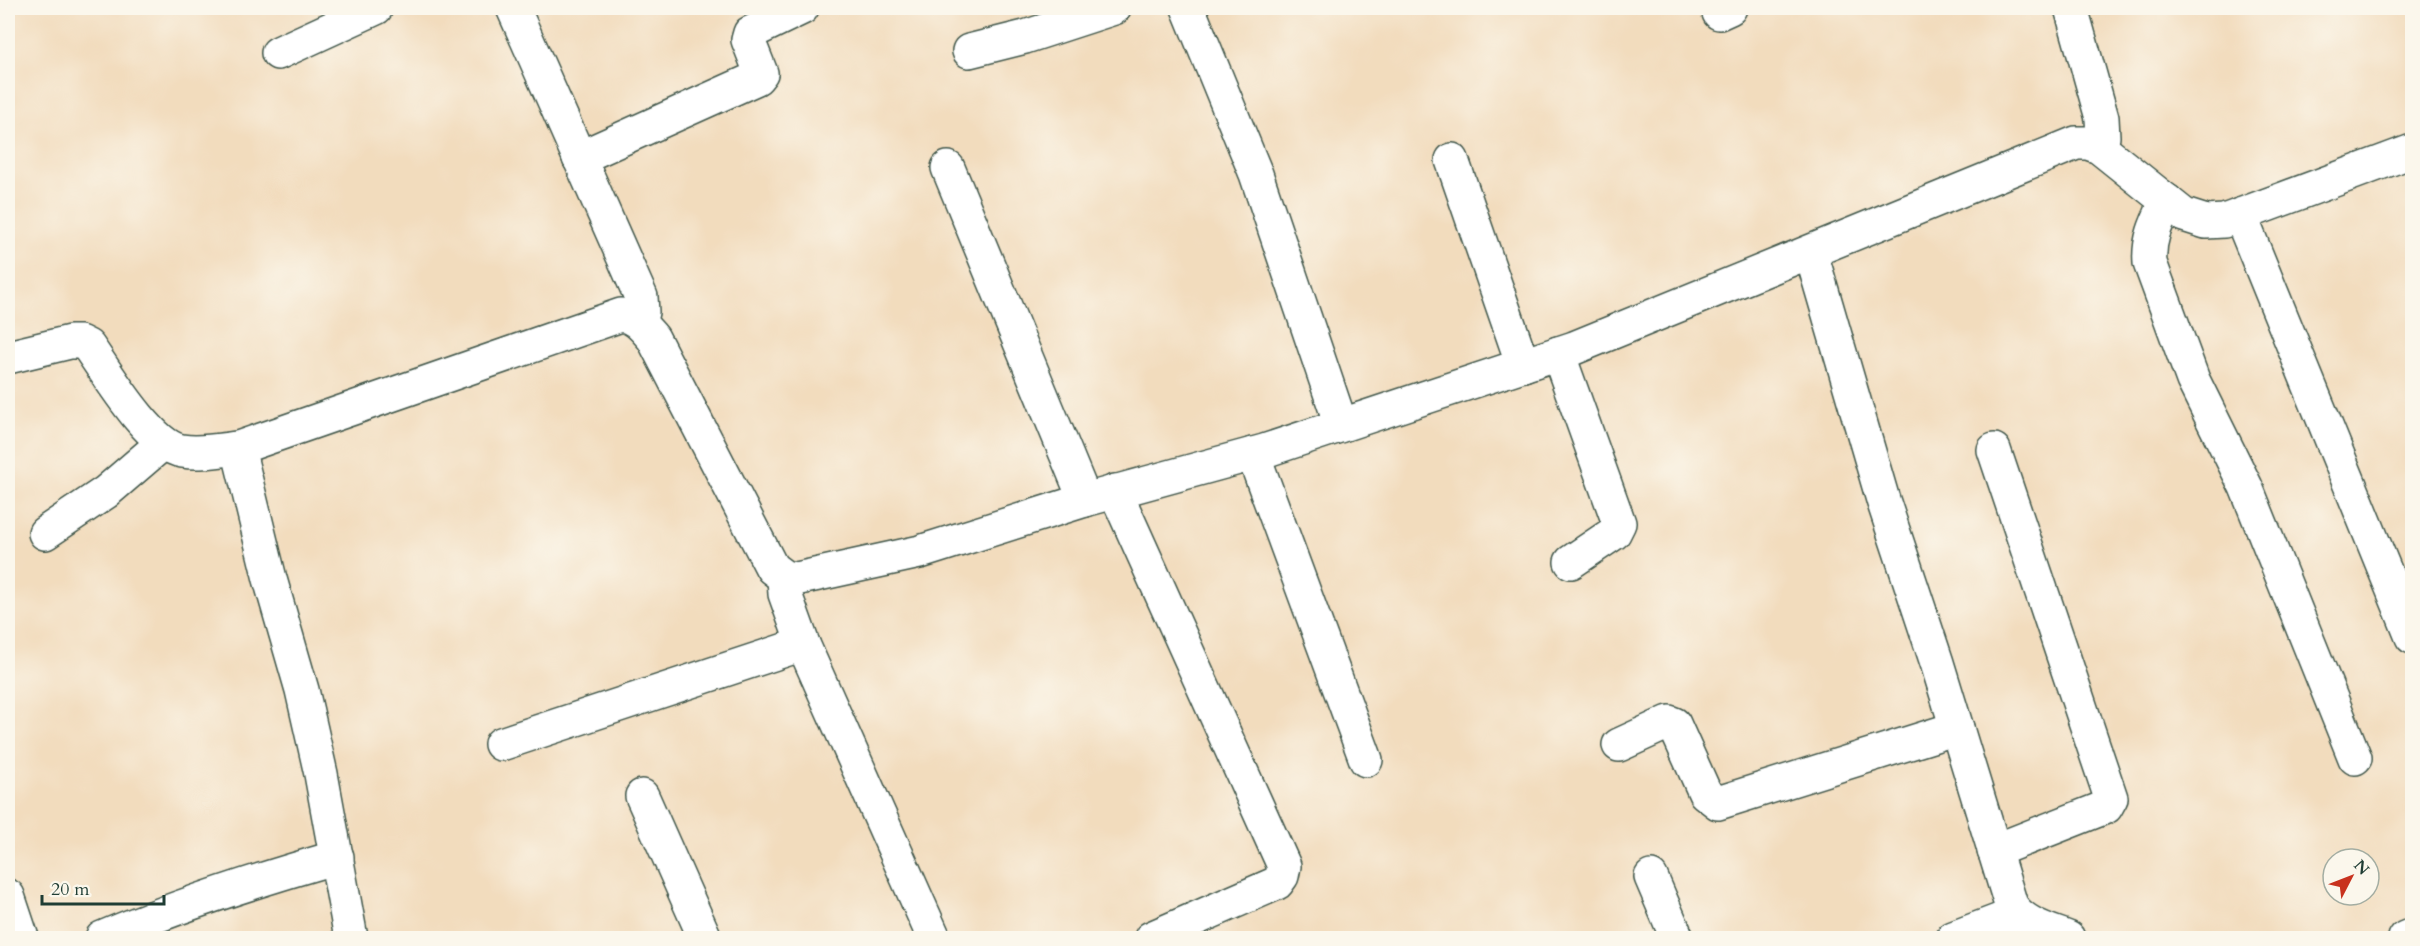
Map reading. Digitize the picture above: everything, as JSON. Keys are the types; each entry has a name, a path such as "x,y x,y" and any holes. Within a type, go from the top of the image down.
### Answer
{"street":[{"path":"278,53 376,8"},
{"path":"513,8 641,297 642,312 639,322"},
{"path":"579,158 757,78 761,72 748,40 750,33 802,8"},
{"path":"969,51 1025,37 1114,8"},
{"path":"1188,8 1256,174 1341,425"},
{"path":"2071,8 2102,118 2103,137 2099,147"},
{"path":"8,357 70,342 80,342 88,346 147,427 163,443 181,451 238,448 621,315 629,316 639,322 653,338 772,568 784,577 796,579 920,552 1100,495 1253,454 1523,365 1811,253 2076,143 2088,143 2099,147 2184,215 2206,222 2224,221 2412,151"},
{"path":"1452,160 1523,365"},
{"path":"948,168 1100,495 1284,866 1282,876 1277,883 1151,939"},
{"path":"2167,201 2151,235 2148,248 2150,263 2193,380 2246,487 2355,758"},
{"path":"2240,215 2412,637"},
{"path":"1811,253 1883,500 1957,728 2010,905 2016,914 2024,919 2068,939"},
{"path":"1558,353 1619,523 1614,533 1571,562"},
{"path":"45,533 106,492 163,443"},
{"path":"238,448 270,579 302,690 337,857 351,939"},
{"path":"1994,450 2111,798 2106,807 1994,850"},
{"path":"1253,454 1366,760"},
{"path":"784,577 785,594 803,644 934,939"},
{"path":"501,744 803,644"},
{"path":"1619,745 1669,722 1674,724 1705,793 1718,803 1957,728"},
{"path":"642,796 705,939"},
{"path":"102,939 143,920 238,886 337,857"},
{"path":"1651,877 1677,939"},
{"path":"8,896 22,939"},
{"path":"1970,935 2016,914"},
{"path":"2405,939 2412,935"}]}
